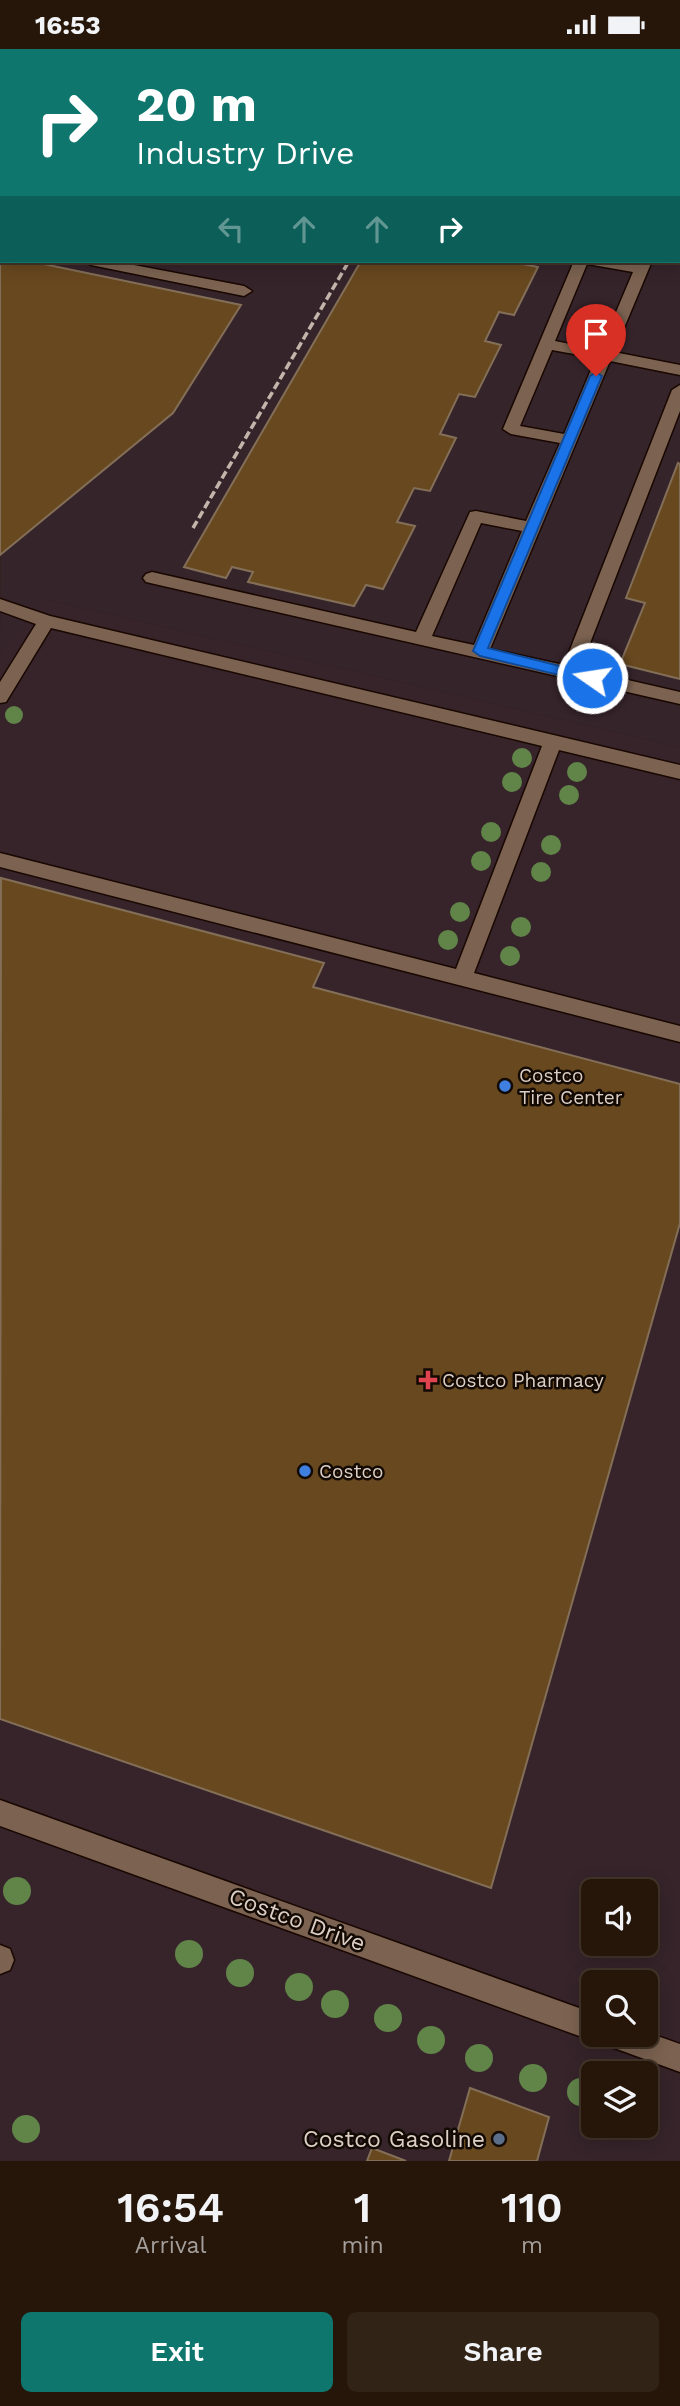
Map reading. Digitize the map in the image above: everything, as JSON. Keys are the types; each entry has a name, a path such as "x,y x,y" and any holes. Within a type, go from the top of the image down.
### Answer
{"street":[{"path":"101,263 244,291"},
{"path":"569,440 511,429 580,263"},
{"path":"480,651 643,265 618,263"},
{"path":"547,344 680,370"},
{"path":"570,673 680,390"},
{"path":"422,638 476,516 532,528"},
{"path":"152,578 680,698"},
{"path":"0,605 46,621 680,772"},
{"path":"0,698 46,621"},
{"path":"462,978 553,742"},
{"path":"0,860 680,1034"},
{"name":"Costco Drive","path":"0,1813 581,2023"},
{"path":"648,2047 680,2059"}],"shaded area":[{"path":"1,263 680,263 680,747 45,599 0,654"},
{"path":"45,599 680,747 680,2161 0,2161 0,654"}],"building":[{"path":"0,263 39,263 241,305 173,413 0,555"},
{"path":"360,263 524,263 538,267 514,315 499,312 485,341 501,345 475,397 459,394 440,434 456,438 430,491 414,488 397,522 415,526 383,589 366,585 354,606 248,582 253,572 232,567 226,578 184,567"},
{"path":"678,463 680,679 620,664 645,603 626,598"},
{"name":"Costco","path":"1,878 324,963 313,987 680,1084 680,1223 491,1888 0,1719"},
{"name":"Costco Gasoline","path":"470,2088 549,2117 537,2161 449,2161"},
{"name":"Costco Gasoline","path":"372,2148 406,2161 367,2161"}],"railway":[{"path":"193,528 348,263"}],"place":[{"name":"Costco Tire Center","path":"505,1086"},
{"name":"Costco Pharmacy","path":"428,1380"},
{"name":"Costco","path":"305,1471"},
{"name":"Costco Gasoline","path":"499,2139"}],"route":[{"path":"592,678 480,651 596,376"}]}
